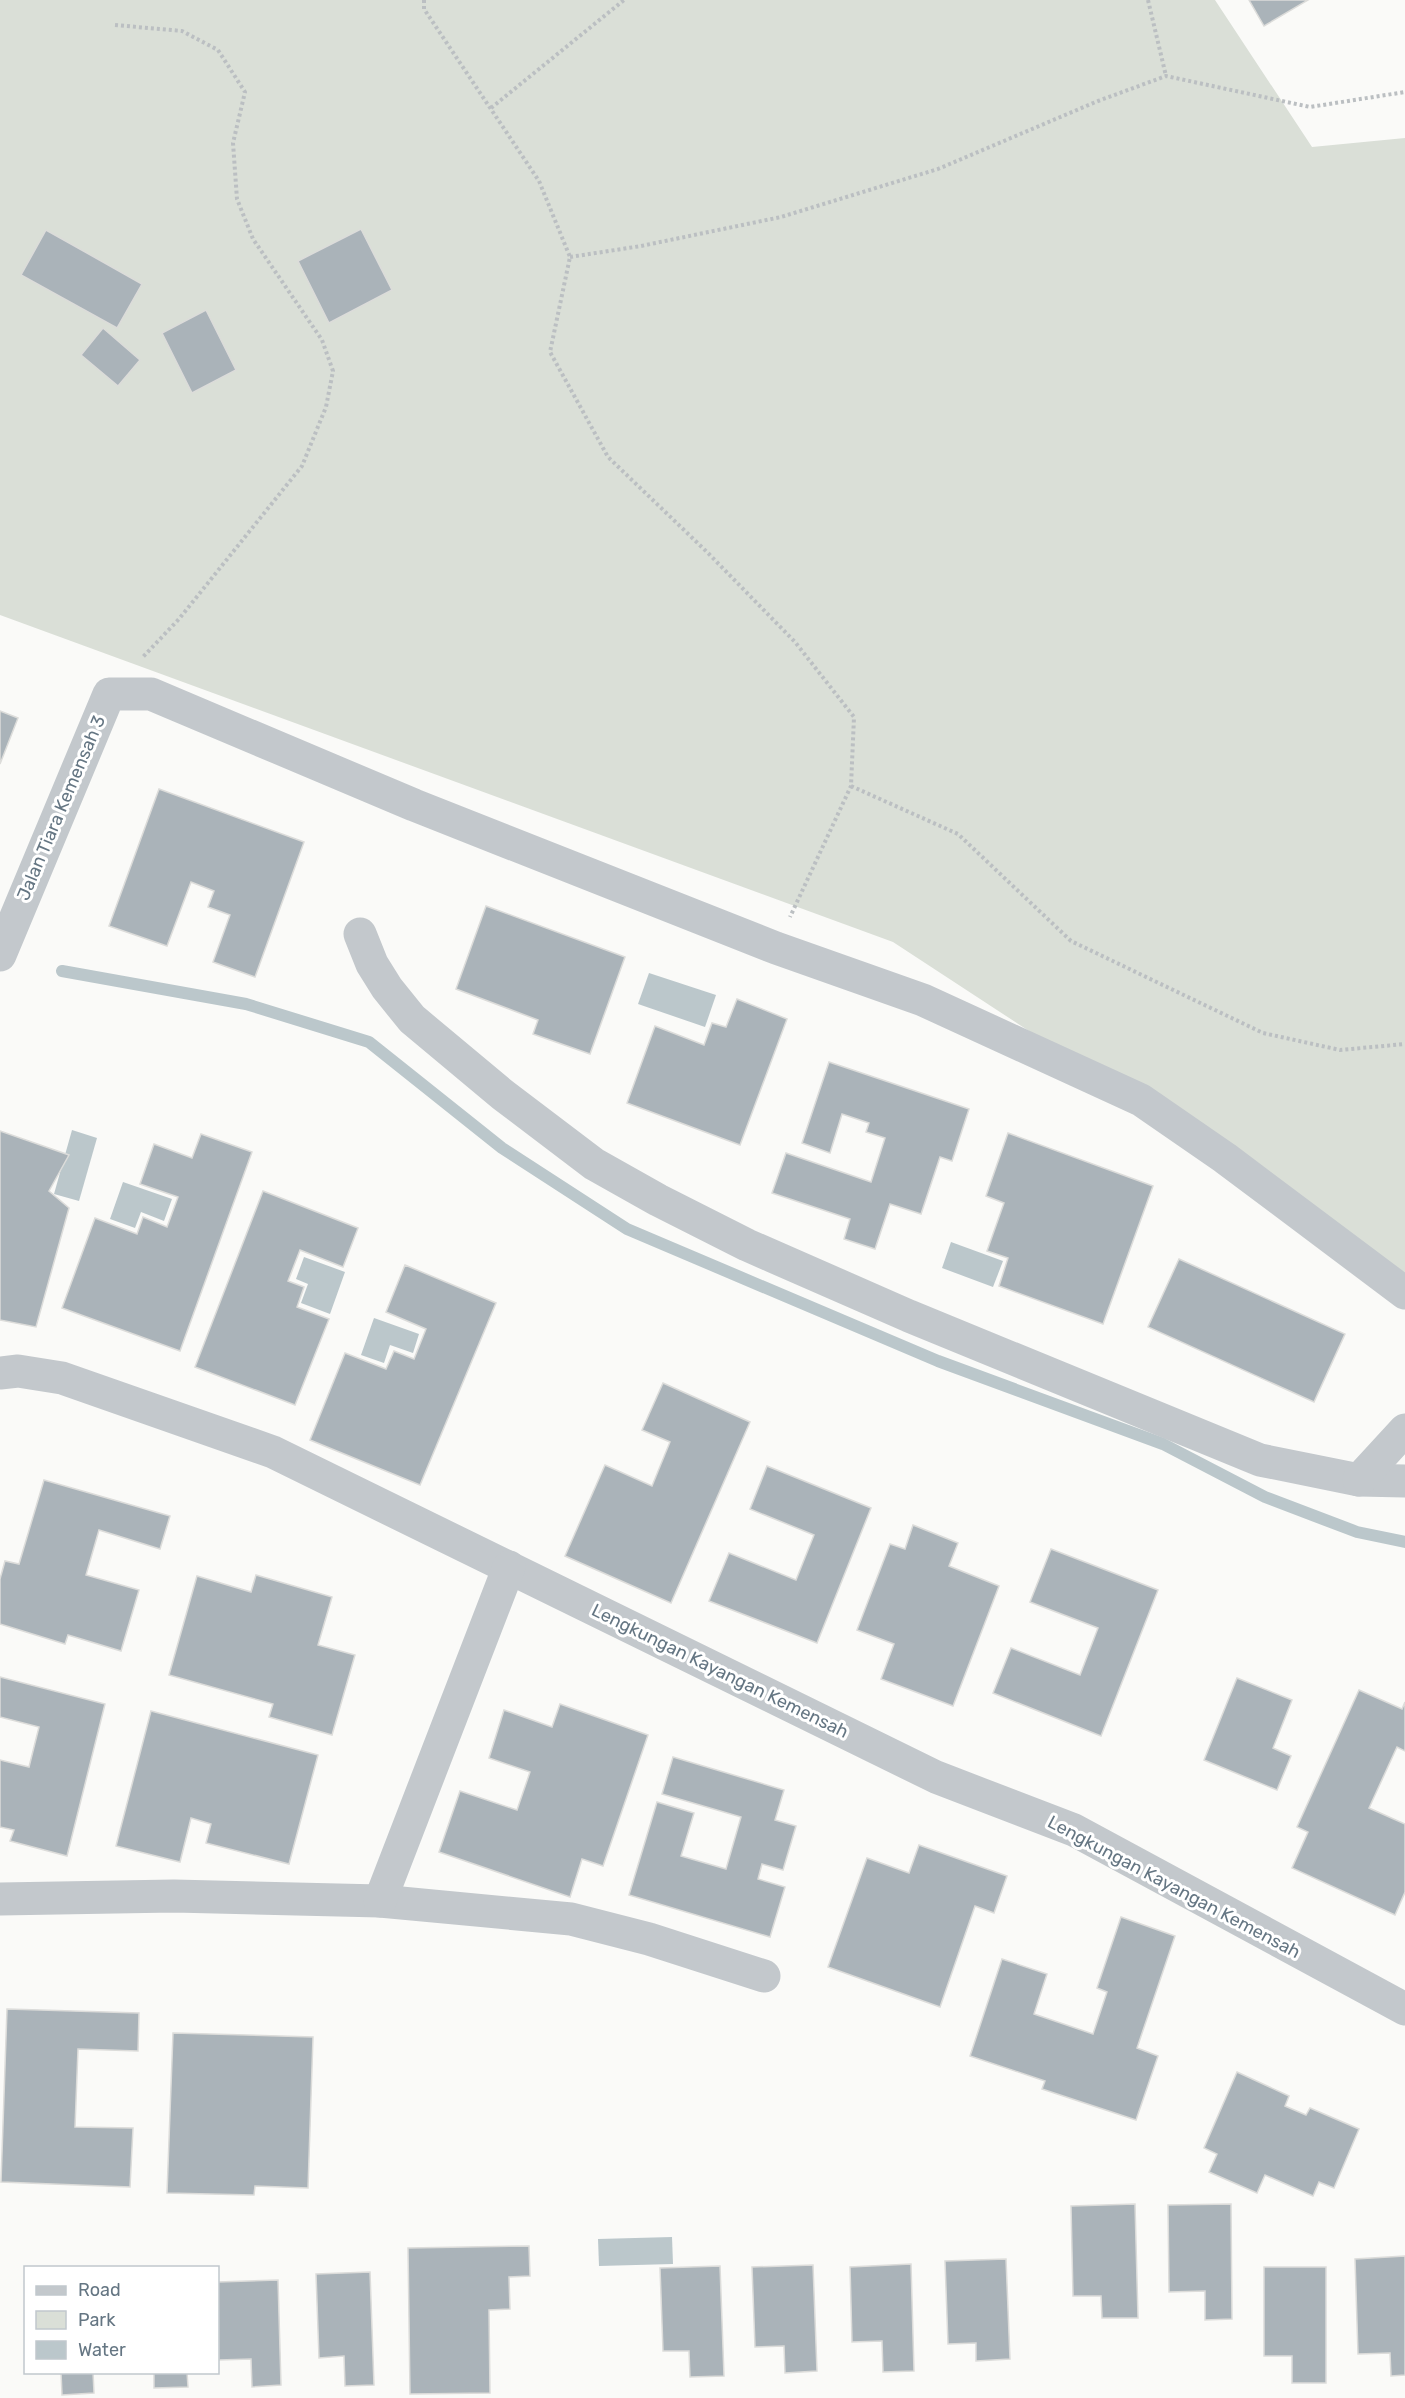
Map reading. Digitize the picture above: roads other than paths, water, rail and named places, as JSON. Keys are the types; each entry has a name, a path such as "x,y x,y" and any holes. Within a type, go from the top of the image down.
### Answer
{"street":[{"name":"Jalan Tiara Kemensah 3","path":"0,955 109,694 151,694 414,805 776,948 923,1000 1141,1100 1243,1172 1405,1293"},
{"path":"360,934 372,964 387,988 412,1019 503,1095 594,1164 658,1200 747,1245 898,1311 1260,1460 1359,1480 1405,1481"},
{"name":"Lengkungan Kayangan Kemensah","path":"6,1367 62,1378 273,1452 936,1777 1074,1830 1405,2009"},
{"path":"1359,1480 1405,1430"},
{"path":"380,1901 509,1567"},
{"path":"0,1899 174,1896 380,1901 571,1919 649,1939 764,1976"}],"water":[{"path":"649,973 716,995 705,1027 638,1004"},
{"path":"72,1130 97,1138 79,1201 54,1194"},
{"path":"123,1182 172,1199 164,1221 141,1212 135,1228 110,1219"},
{"path":"951,1242 1003,1261 993,1287 942,1268"},
{"path":"304,1257 345,1272 330,1314 301,1303 308,1284 296,1279"},
{"path":"374,1318 419,1334 413,1353 390,1345 384,1363 361,1355"},
{"path":"672,2237 673,2264 599,2266 598,2239"}],"waterway":[{"path":"62,971 246,1004 369,1042 502,1148 627,1229 938,1361 1163,1444 1265,1497 1357,1532 1405,1542"}]}
